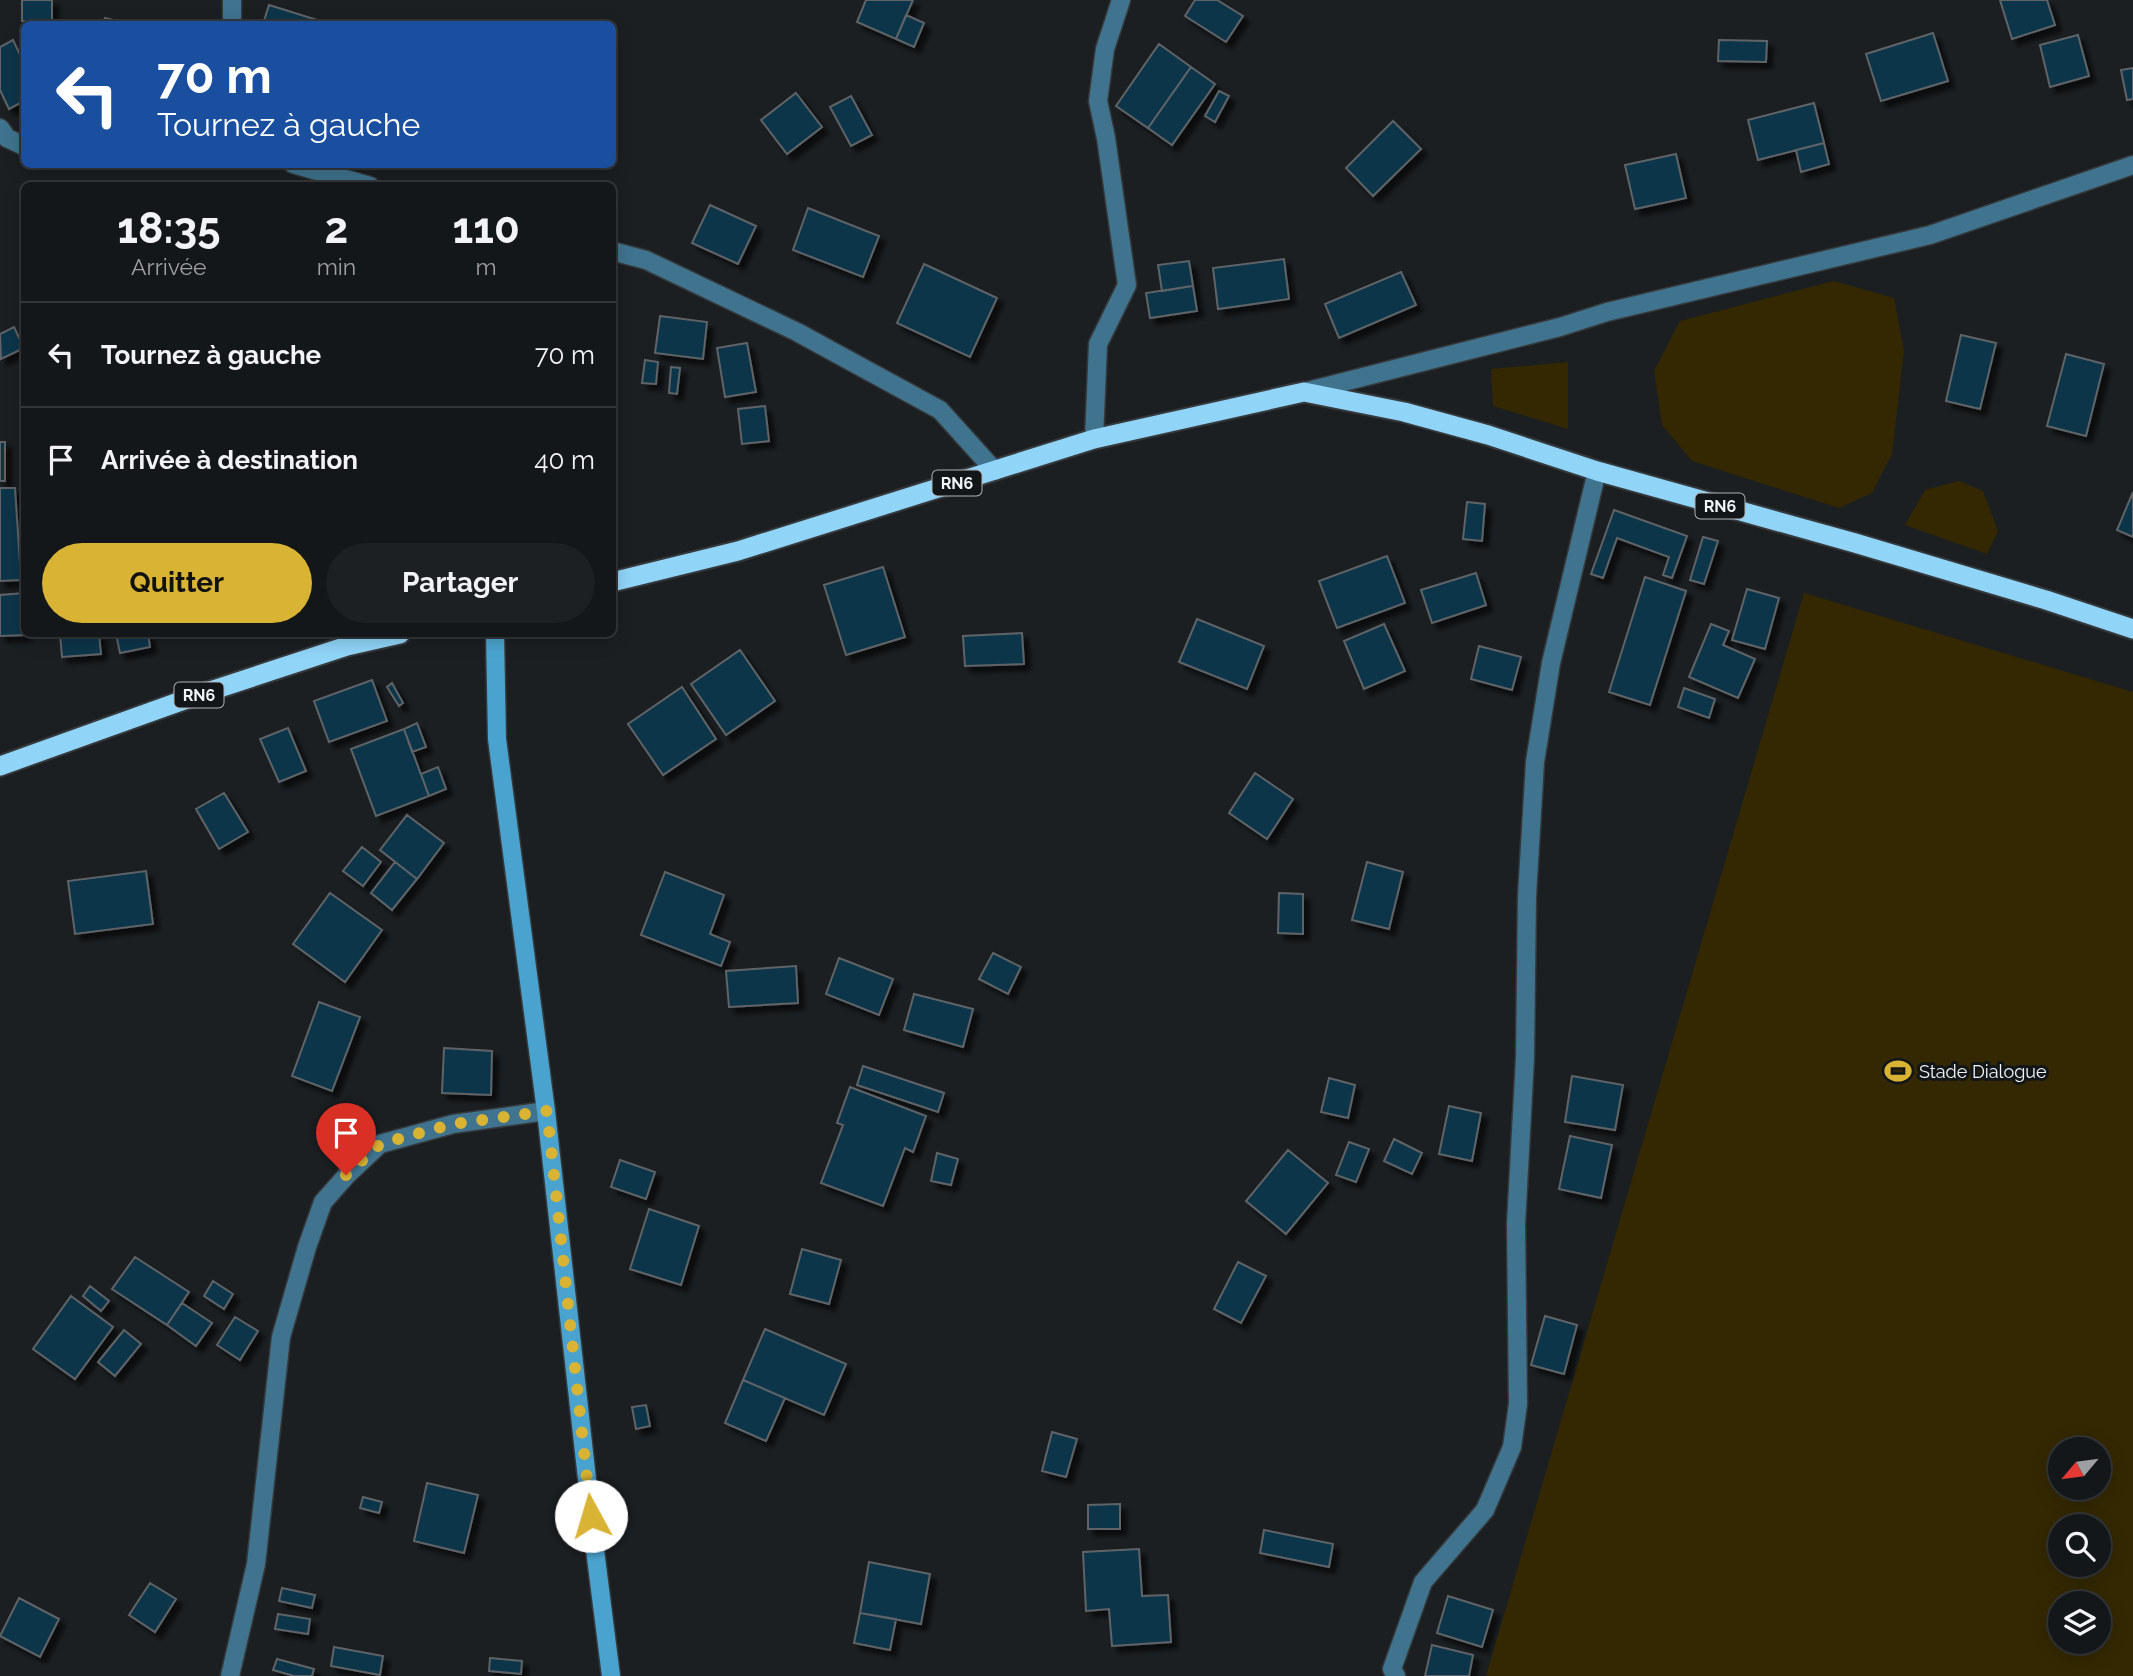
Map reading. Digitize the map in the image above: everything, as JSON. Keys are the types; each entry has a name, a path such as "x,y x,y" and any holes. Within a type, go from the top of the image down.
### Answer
{"highway":[{"name":"RN6","path":"616,581 738,551 1094,439 1304,392 1404,412 1488,435 1597,471 1855,543 2133,629"},
{"name":"RN6","path":"0,765 210,691 347,646 387,637"}],"main road":[{"path":"495,637 497,739 547,1111 611,1676"}],"street":[{"path":"232,0 232,21"},
{"path":"1094,439 1098,344 1127,285 1106,138 1098,101 1105,49 1121,0"},
{"path":"0,128 7,138 21,145"},
{"path":"1304,392 1560,327 1607,312 1930,235 2133,165"},
{"path":"307,168 356,182"},
{"path":"616,252 646,260 797,332 940,410 995,471"},
{"path":"1396,1676 1392,1670 1423,1582 1485,1510 1512,1447 1518,1404 1516,1224 1525,1058 1527,896 1535,762 1551,663 1597,471"},
{"path":"230,1676 256,1564 281,1337 323,1202 346,1175 380,1144 453,1124 547,1111"}],"shaded area":[{"path":"1834,281 1894,298 1904,351 1892,454 1872,493 1839,508 1692,461 1662,425 1654,371 1680,321"},
{"path":"1568,362 1568,429 1493,406 1491,369"},
{"path":"1959,481 1983,491 1998,531 1987,554 1905,525 1925,490"},
{"name":"Stade Dialogue","path":"1804,593 2133,692 2133,1676 1486,1676"}],"building":[{"path":"22,0 52,0 52,21 22,21"},
{"path":"866,0 913,0 896,39 857,22"},
{"path":"1195,0 1217,0 1243,16 1226,42 1185,16"},
{"path":"2000,0 2047,0 2055,25 2012,39"},
{"path":"269,5 320,21 264,21"},
{"path":"906,15 924,23 914,47 896,39"},
{"path":"1933,33 1948,81 1881,101 1866,54"},
{"path":"2078,35 2089,76 2050,87 2040,45"},
{"path":"13,40 21,57 21,103 9,109 0,90 0,47"},
{"path":"1719,40 1767,41 1766,62 1718,61"},
{"path":"1159,44 1191,67 1148,128 1116,106"},
{"path":"1191,67 1215,84 1172,145 1148,128"},
{"path":"2133,68 2133,99 2127,100 2121,70"},
{"path":"1219,91 1229,96 1215,122 1205,116"},
{"path":"796,93 822,127 787,154 761,120"},
{"path":"851,96 872,135 851,146 830,107"},
{"path":"1814,103 1824,143 1758,160 1748,120"},
{"path":"1393,121 1421,149 1373,196 1346,168"},
{"path":"1824,143 1829,164 1801,172 1796,150"},
{"path":"1676,154 1686,198 1635,209 1625,165"},
{"path":"710,205 756,226 738,264 692,243"},
{"path":"808,208 879,236 863,277 793,250"},
{"path":"1284,259 1289,299 1218,309 1213,268"},
{"path":"1189,261 1193,286 1162,291 1158,265"},
{"path":"924,264 997,298 970,357 897,323"},
{"path":"1401,272 1416,305 1339,338 1325,304"},
{"path":"1193,286 1197,311 1150,318 1146,293"},
{"path":"660,316 707,322 703,359 655,353"},
{"path":"14,327 21,342 21,349 1,359 0,334"},
{"path":"1961,335 1996,343 1980,409 1946,401"},
{"path":"747,343 756,392 725,397 717,348"},
{"path":"2066,354 2104,364 2086,436 2047,426"},
{"path":"645,360 658,362 656,384 642,383"},
{"path":"671,367 680,368 677,394 669,393"},
{"path":"765,406 769,441 742,444 738,409"},
{"path":"0,442 5,442 5,481 0,481"},
{"path":"0,488 15,488 21,580 0,581"},
{"path":"2133,492 2133,537 2117,530"},
{"path":"1467,502 1485,504 1482,541 1463,539"},
{"path":"1614,510 1687,536 1672,578 1663,575 1669,557 1617,538 1603,578 1591,574"},
{"path":"1703,537 1718,541 1704,584 1690,580"},
{"path":"1387,556 1405,603 1337,628 1319,581"},
{"path":"883,567 905,637 846,655 824,585"},
{"path":"1476,573 1486,605 1432,623 1421,590"},
{"path":"1645,577 1686,591 1650,705 1609,692"},
{"path":"1747,589 1779,598 1765,649 1732,640"},
{"path":"21,593 21,635 0,636 0,595"},
{"path":"1197,619 1264,646 1247,689 1179,662"},
{"path":"1384,624 1405,671 1364,689 1344,641"},
{"path":"1711,624 1729,631 1723,645 1755,659 1738,698 1689,677"},
{"path":"1022,633 1024,664 965,666 963,636"},
{"path":"60,637 99,637 101,654 62,657"},
{"path":"117,637 148,637 150,647 120,653"},
{"path":"1479,646 1521,657 1512,690 1471,679"},
{"path":"740,650 775,701 726,735 691,684"},
{"path":"372,680 387,721 329,742 314,701"},
{"path":"392,683 403,703 399,706 387,687"},
{"path":"682,687 716,739 663,775 628,724"},
{"path":"1684,688 1715,699 1709,718 1678,707"},
{"path":"417,723 426,747 412,752 404,729"},
{"path":"288,728 306,771 279,782 260,739"},
{"path":"404,729 429,796 376,816 351,749"},
{"path":"438,767 446,789 429,796 421,774"},
{"path":"1255,773 1293,799 1267,839 1229,813"},
{"path":"224,793 248,832 219,849 196,809"},
{"path":"407,815 444,843 417,879 380,850"},
{"path":"362,847 381,862 363,886 343,871"},
{"path":"395,862 417,879 392,910 371,893"},
{"path":"1367,862 1403,872 1389,929 1352,920"},
{"path":"146,871 153,924 75,934 68,881"},
{"path":"665,872 724,895 710,934 730,942 721,966 641,935"},
{"path":"330,893 382,930 345,982 293,944"},
{"path":"1279,893 1303,894 1303,934 1278,933"},
{"path":"993,953 1021,967 1008,994 979,979"},
{"path":"839,958 893,979 879,1015 826,994"},
{"path":"796,966 798,1003 729,1007 726,971"},
{"path":"914,994 973,1009 963,1047 904,1030"},
{"path":"319,1002 360,1017 332,1091 292,1076"},
{"path":"444,1048 492,1051 491,1095 442,1093"},
{"path":"863,1066 944,1093 938,1112 857,1085"},
{"path":"1572,1076 1623,1085 1615,1130 1565,1122"},
{"path":"1329,1078 1355,1085 1348,1118 1321,1112"},
{"path":"850,1087 926,1116 913,1152 905,1148 883,1206 821,1183 843,1125 837,1123"},
{"path":"1449,1106 1481,1113 1472,1161 1439,1154"},
{"path":"1570,1136 1612,1145 1601,1198 1559,1189"},
{"path":"1394,1139 1422,1153 1412,1174 1384,1161"},
{"path":"1349,1142 1369,1149 1356,1182 1336,1175"},
{"path":"1288,1150 1328,1183 1286,1234 1246,1201"},
{"path":"937,1153 958,1159 951,1185 931,1181"},
{"path":"620,1160 655,1172 646,1199 611,1187"},
{"path":"649,1209 699,1226 681,1285 630,1269"},
{"path":"802,1249 841,1260 829,1304 790,1294"},
{"path":"135,1257 189,1292 167,1325 112,1289"},
{"path":"1238,1262 1266,1276 1241,1323 1214,1309"},
{"path":"213,1281 233,1294 224,1309 204,1296"},
{"path":"90,1286 109,1301 101,1311 83,1296"},
{"path":"71,1296 113,1327 75,1379 33,1349"},
{"path":"182,1303 212,1323 196,1346 167,1325"},
{"path":"1545,1316 1577,1325 1564,1374 1531,1365"},
{"path":"235,1317 258,1331 240,1360 217,1345"},
{"path":"765,1329 846,1364 824,1415 743,1380"},
{"path":"124,1330 141,1344 115,1376 98,1362"},
{"path":"743,1380 785,1398 766,1441 725,1423"},
{"path":"646,1405 650,1426 636,1429 632,1407"},
{"path":"1052,1432 1077,1439 1066,1477 1042,1471"},
{"path":"427,1483 478,1495 464,1553 414,1541"},
{"path":"363,1497 382,1502 379,1513 360,1508"},
{"path":"1120,1504 1120,1529 1088,1529 1088,1505"},
{"path":"1264,1530 1333,1544 1329,1567 1260,1553"},
{"path":"1139,1549 1142,1596 1168,1595 1171,1642 1112,1646 1109,1609 1086,1611 1083,1552"},
{"path":"869,1562 930,1574 921,1624 860,1613"},
{"path":"150,1583 176,1599 155,1632 129,1615"},
{"path":"282,1588 315,1595 312,1608 279,1601"},
{"path":"1448,1596 1493,1610 1482,1647 1437,1633"},
{"path":"19,1598 59,1619 40,1657 0,1636"},
{"path":"860,1613 896,1619 890,1650 854,1643"},
{"path":"278,1614 310,1619 308,1634 275,1629"},
{"path":"1432,1645 1473,1655 1469,1676 1425,1676"},
{"path":"334,1647 383,1656 380,1675 331,1666"},
{"path":"490,1658 522,1661 521,1674 489,1671"},
{"path":"277,1659 314,1669 312,1676 294,1676 273,1670"}],"place":[{"name":"Stade Dialogue","path":"1898,1071"}],"route":[{"path":"346,1175 380,1144 453,1124 547,1111 591,1516"}]}
